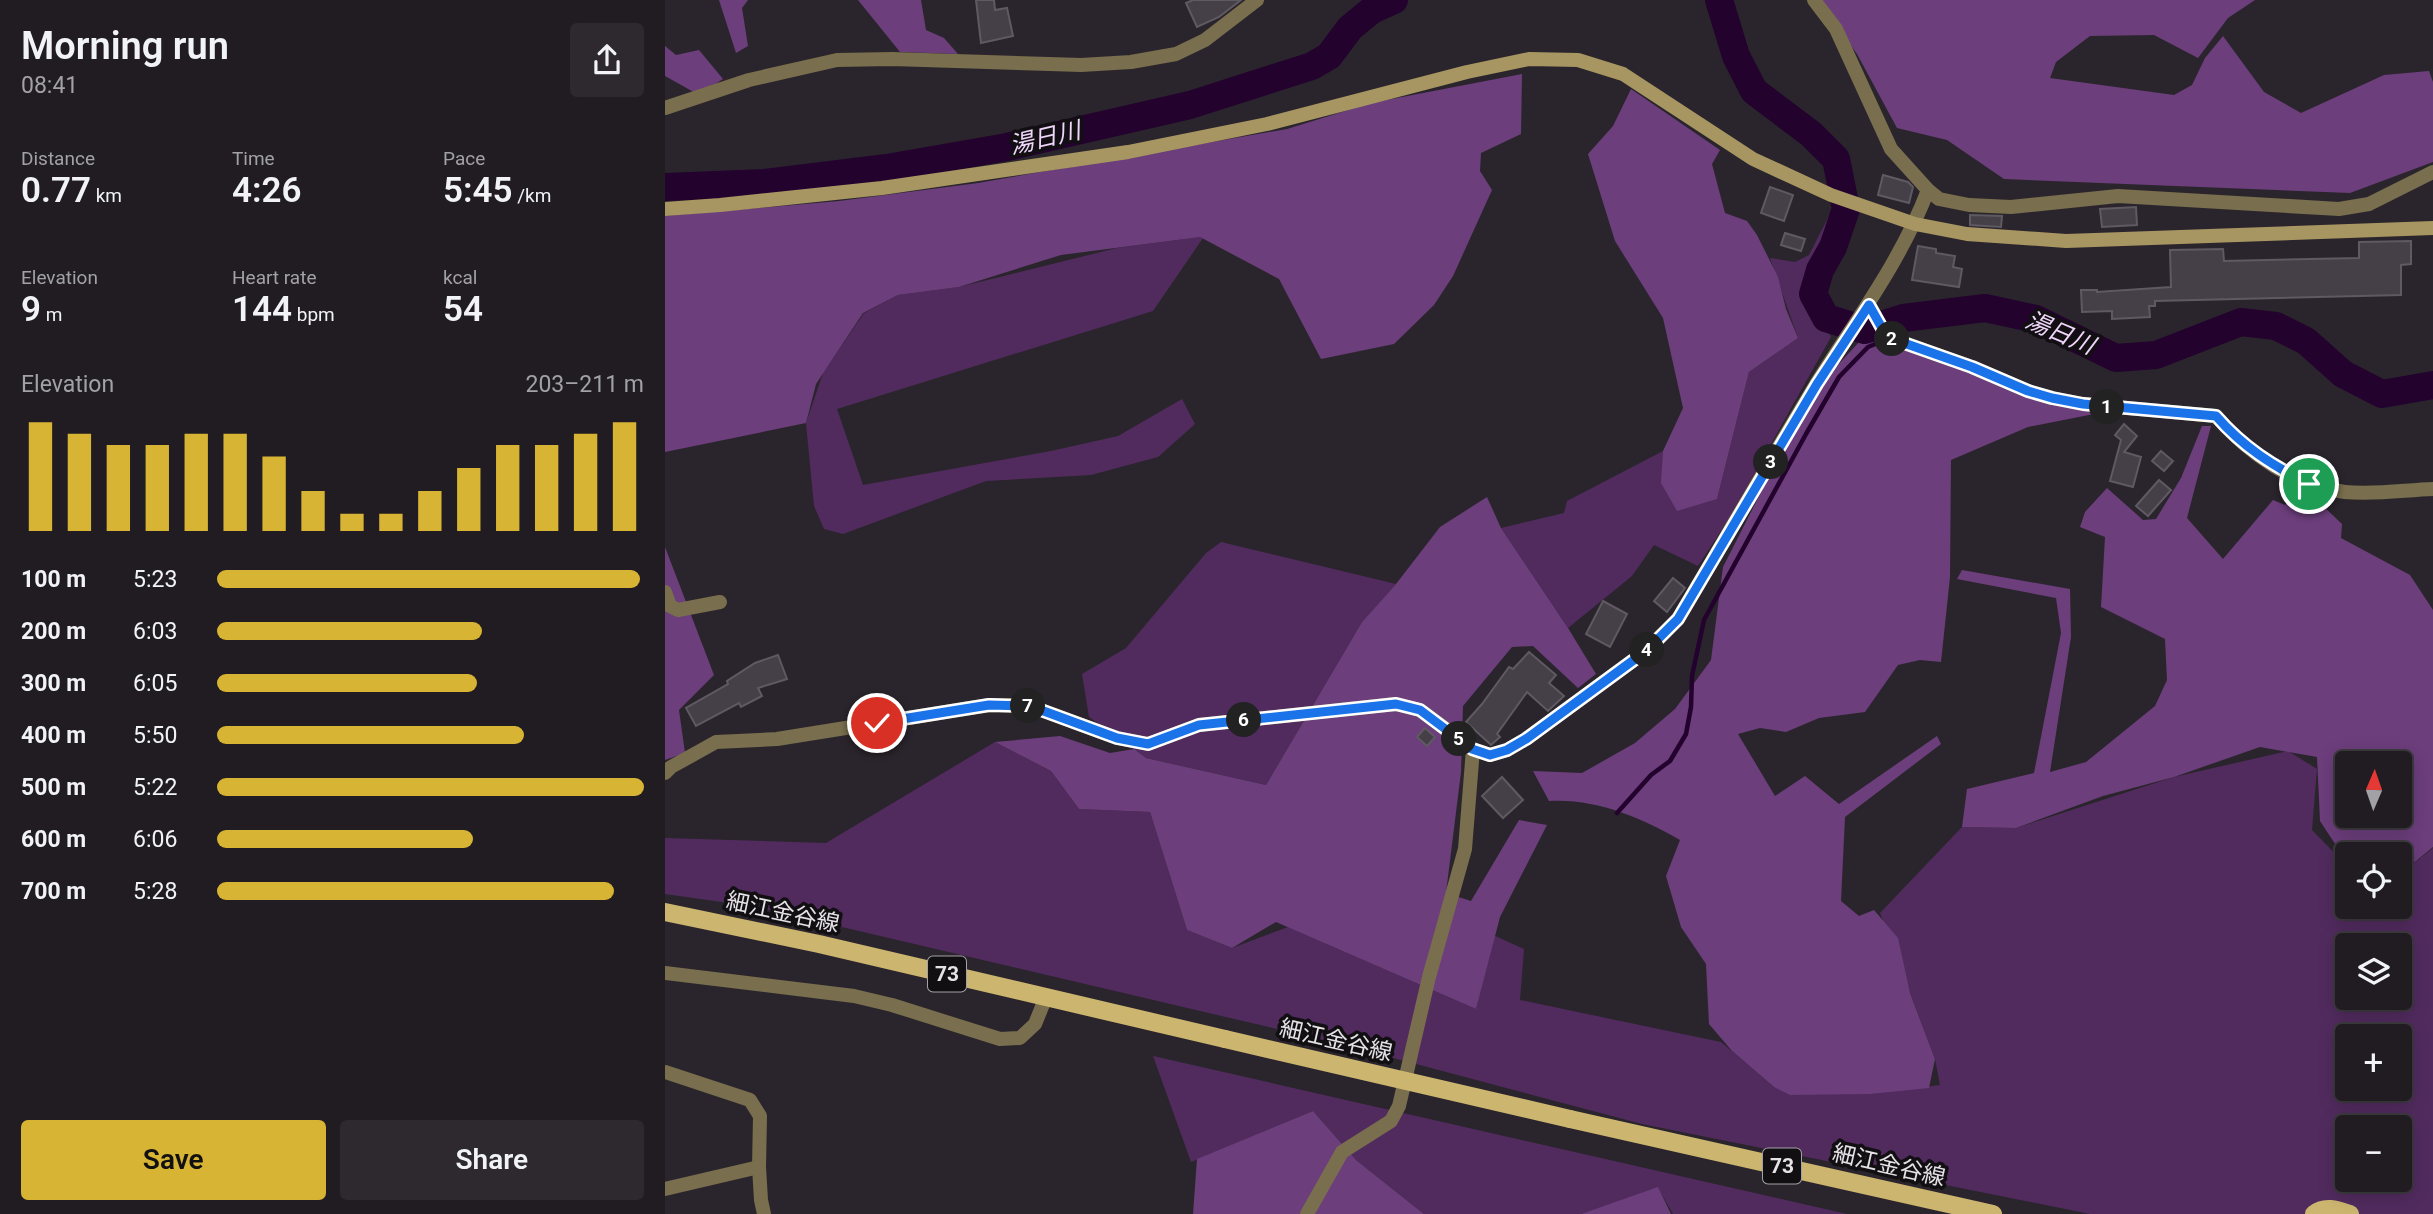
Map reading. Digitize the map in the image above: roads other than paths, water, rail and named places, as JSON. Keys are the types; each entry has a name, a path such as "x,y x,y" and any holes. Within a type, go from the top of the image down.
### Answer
{"main road":[{"name":"細江金谷線","path":"666,912 819,944 1570,1119 1993,1214"},
{"path":"2314,1214 2319,1210 2334,1209 2350,1214"}],"street":[{"path":"665,108 749,80 837,60 892,59 1046,66 1144,60 1176,54 1205,40 1257,0"},
{"path":"1814,0 1836,29 1891,149 1939,199 1969,205 2011,207 2118,197 2339,209 2369,204 2433,172"},
{"path":"665,209 882,188 1128,152 1267,124 1467,72 1529,59 1578,60 1623,74 1753,159 1831,194 1915,224 1967,234 2066,241 2433,228"},
{"path":"665,773 671,767 716,743 777,738 989,705 1030,706 1117,738 1148,744 1199,725 1396,704 1420,710 1472,749 1490,755 1507,750 1646,651 1678,619 1817,384 1869,305 1915,224 1928,190"},
{"path":"1869,305 1887,337 1972,367 2028,391 2083,404 2216,416 2234,437 2261,458 2309,484 2346,492 2433,489"},
{"path":"665,592 670,606 678,611 720,602"},
{"path":"1307,1214 1342,1153 1391,1121 1399,1107 1429,977 1465,849 1472,749"},
{"path":"665,973 854,996 892,1005 1000,1039 1020,1038 1035,1024 1046,997"},
{"path":"665,1072 750,1100 760,1116 759,1167 764,1214"},
{"path":"665,1189 759,1167"}],"waterway":[{"name":"湯日川","path":"665,187 765,183 887,168 1007,147 1190,105 1312,66 1329,56 1350,28 1372,10 1394,0"},
{"name":"湯日川","path":"1719,0 1736,56 1754,91 1811,134 1836,159 1846,209 1833,247 1820,270 1813,294 1826,318 1865,330 1903,318 1985,308 2036,319 2116,358 2156,355 2241,322 2276,326 2306,341 2343,374 2382,394 2433,385"},
{"path":"1893,336 1905,331 1903,318"},
{"path":"1617,813 1651,775 1670,761 1686,734 1691,707 1692,676 1704,620 1806,434 1839,377 1868,347 1885,340"}]}
